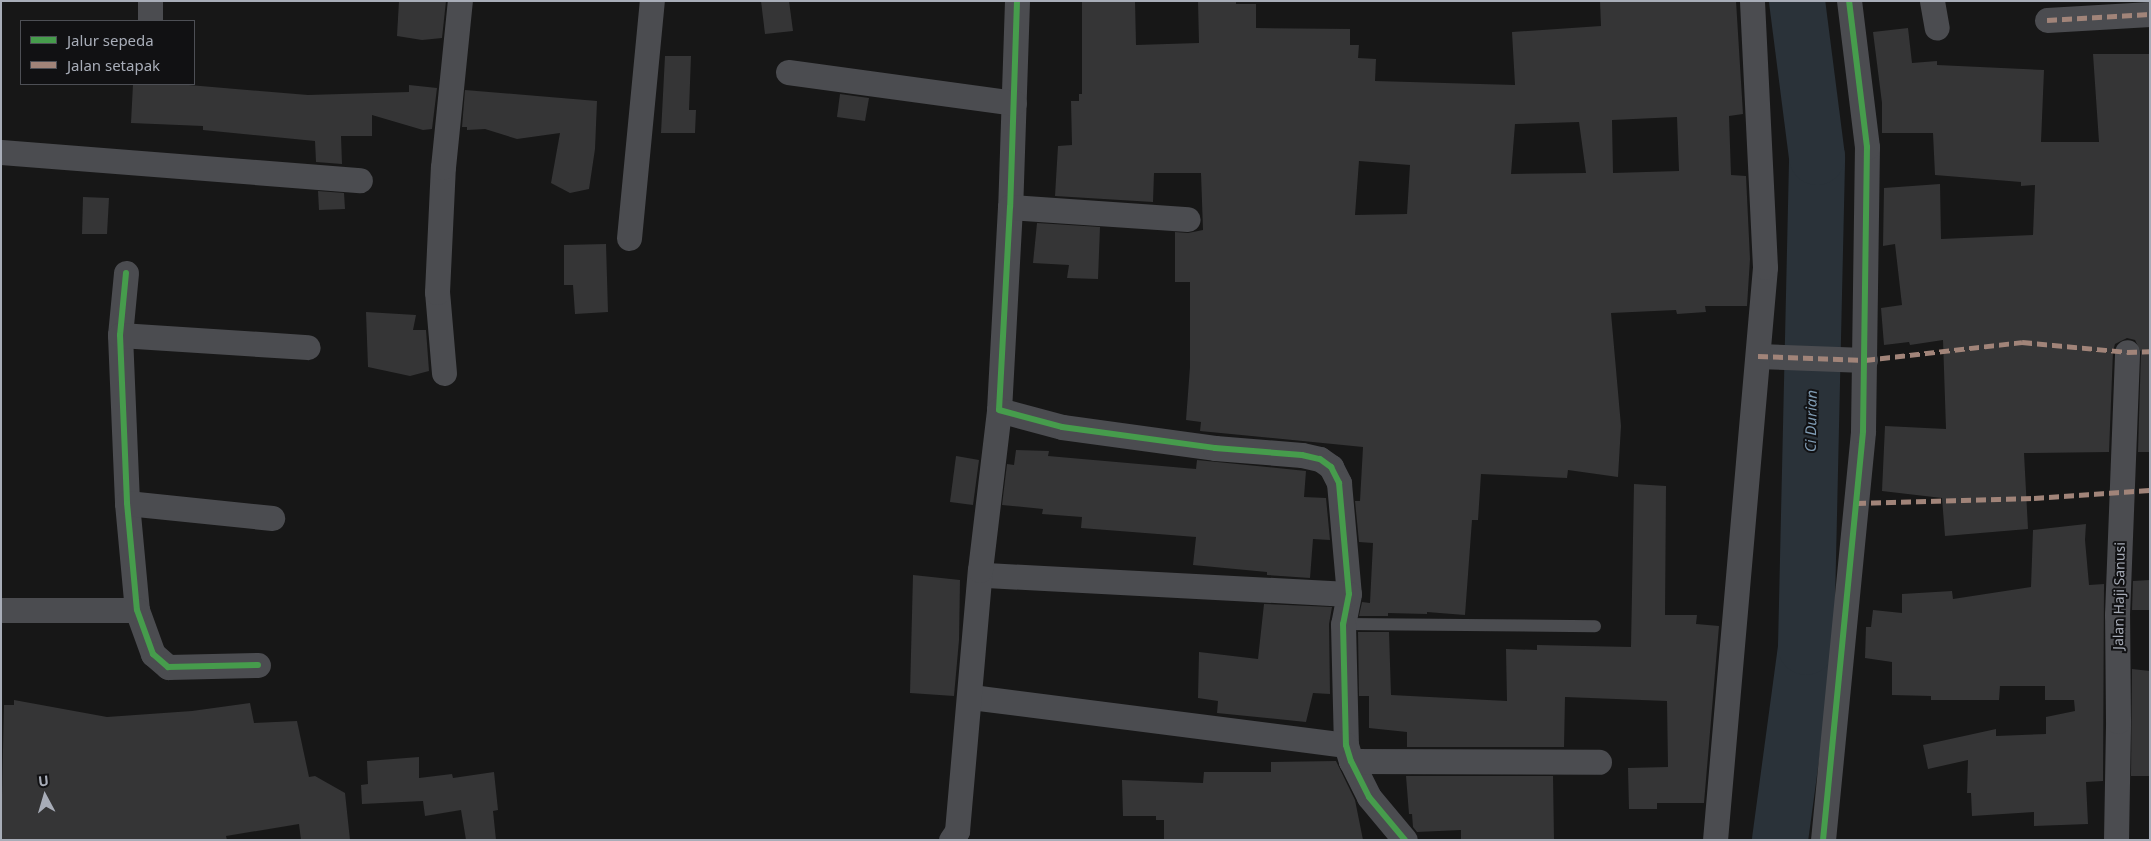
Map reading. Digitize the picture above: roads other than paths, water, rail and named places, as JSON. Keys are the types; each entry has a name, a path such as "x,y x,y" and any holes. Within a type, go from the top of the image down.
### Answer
{"street":[{"path":"150,1 150,20"},
{"path":"444,373 437,292 443,167 460,1"},
{"path":"629,238 652,1"},
{"path":"951,840 957,831 980,570 1000,410 1010,207 1017,1"},
{"path":"1715,840 1770,357 1752,1"},
{"path":"1823,840 1863,431 1854,360 1867,147 1849,1"},
{"path":"1932,1 1937,28"},
{"path":"2047,20 2150,14"},
{"path":"788,72 1014,103"},
{"path":"1,152 360,180"},
{"path":"1010,207 1188,219"},
{"path":"126,274 120,335 127,503 136,610 153,654 168,667 258,665"},
{"path":"120,335 308,347"},
{"name":"Jalan Haji Sanusi","path":"2116,840 2117,615 2127,352"},
{"path":"1770,357 1854,360"},
{"path":"1000,410 1062,427 1215,448 1302,456 1320,459 1331,467 1339,482 1349,594 1343,624 1349,753 1369,797 1405,840"},
{"path":"127,503 272,518"},
{"path":"986,575 1349,594"},
{"path":"1,610 136,610"},
{"path":"979,698 1349,753 1599,762"}],"lane":[{"path":"1343,624 1595,626"}],"waterway":[{"name":"Ci Durian","path":"1780,840 1806,647 1817,157 1797,1"}]}
